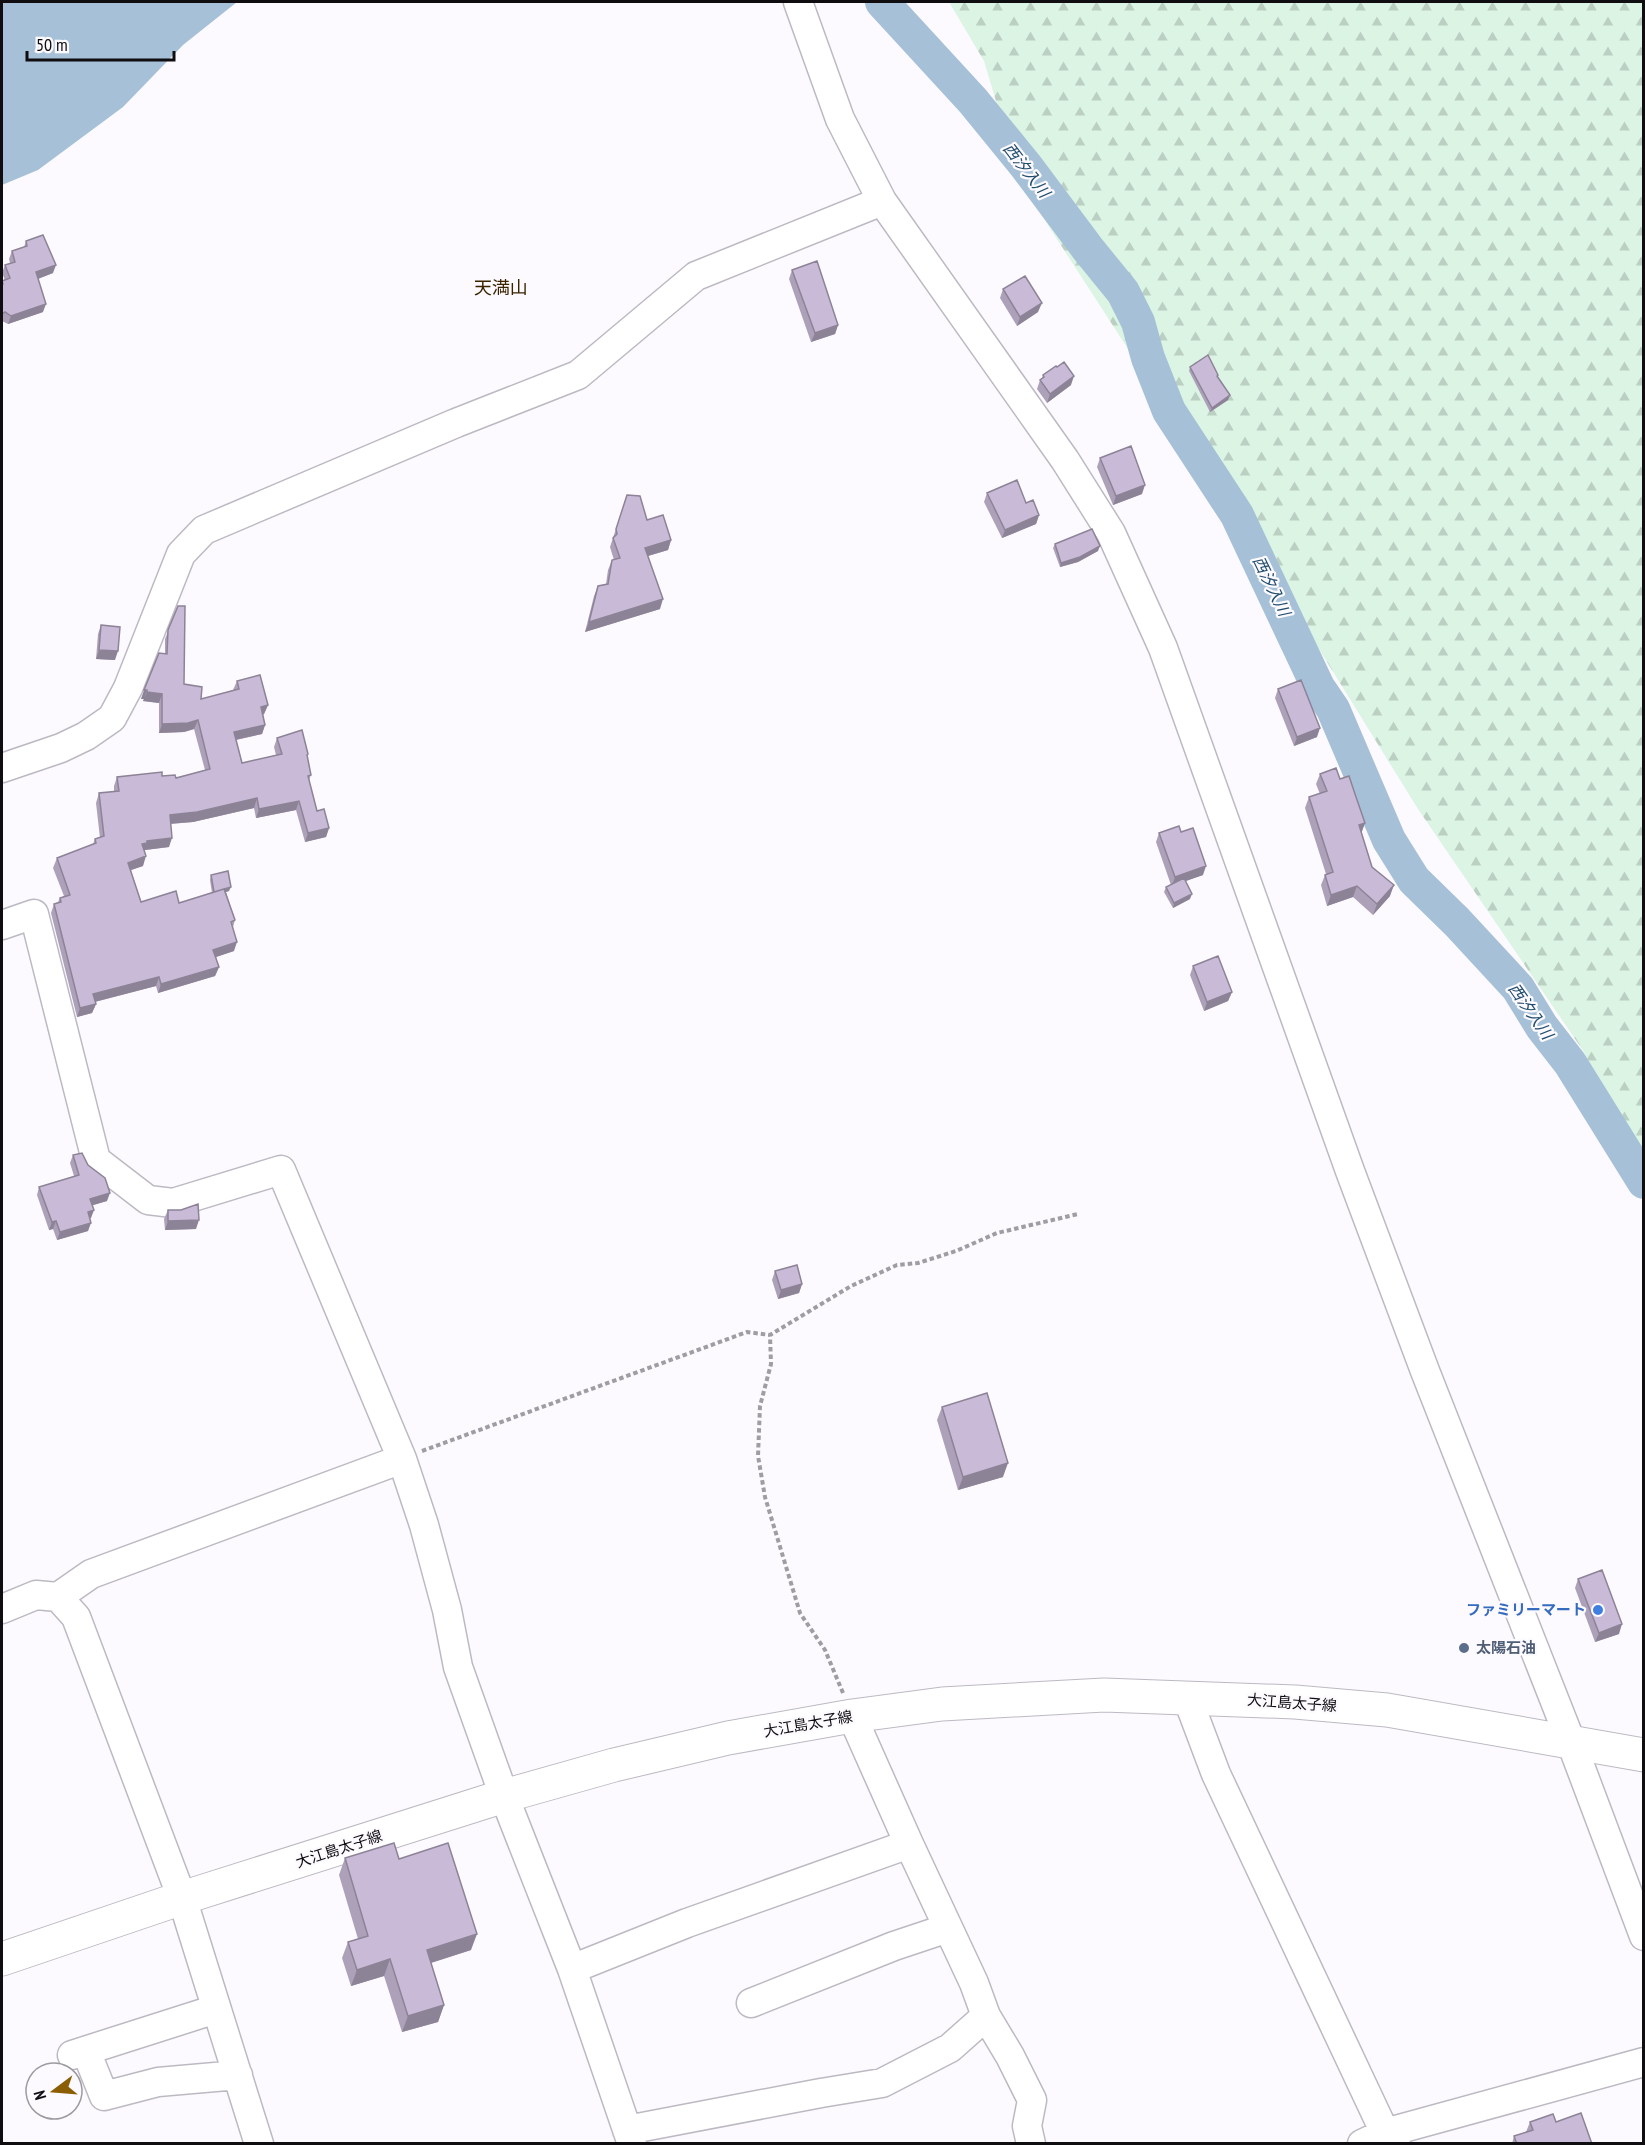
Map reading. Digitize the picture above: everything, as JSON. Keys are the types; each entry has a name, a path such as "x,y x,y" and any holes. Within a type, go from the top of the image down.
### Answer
{"main road":[{"name":"大江島太子線","path":"2,1959 182,1898 614,1765 728,1738 852,1716 942,1704 1104,1695 1295,1702 1387,1710 1644,1755"}],"street":[{"path":"798,2 840,119 882,201 1071,469 1111,533 1153,627 1242,866 1354,1182 1425,1371 1572,1742 1644,1936"},
{"path":"2,768 61,748 86,736 111,718 128,688 181,554 204,530 456,423 578,375 696,276 882,201"},
{"path":"2,925 33,914 96,1161 148,1200 173,1203 281,1170 402,1459 424,1525 447,1610 458,1667 504,1797 572,1969 629,2137 821,2092 882,2083 950,2048 986,2016"},
{"path":"2,1609 36,1595 58,1597 92,1574 402,1459"},
{"path":"58,1597 76,1617 182,1898 259,2144"},
{"path":"1187,1697 1216,1774 1381,2140 1644,2062"},
{"path":"852,1716 974,1983 986,2016 1010,2056 1032,2100 1027,2126 1032,2144"},
{"path":"572,1969 687,1923 909,1844"},
{"path":"751,2003 894,1946 948,1928"},
{"path":"216,2008 79,2053 104,2096 158,2082 238,2074"}],"path":[{"path":"402,1459 747,1332 770,1335 851,1286 897,1264 918,1263 956,1251 997,1233 1078,1214"},
{"path":"770,1335 771,1364 760,1406 758,1456 765,1497 800,1613 825,1650 852,1716"}],"green space":[{"path":"949,2 1643,2 1643,1181 1584,1052 1418,809 1249,536 1020,182 984,61"}],"water":[{"path":"2,2 237,2 183,45 123,107 38,170 2,185"}],"building":[{"path":"43,235 56,265 36,272 46,304 11,316 5,312 2,314 2,281 10,278 5,265 15,262 12,251 27,246 26,241"},
{"path":"817,261 838,325 815,333 792,270"},
{"path":"1025,276 1042,303 1020,317 1003,289"},
{"path":"1208,355 1217,376 1230,395 1212,408 1190,367"},
{"path":"1064,362 1074,376 1050,394 1040,380 1044,377 1043,375"},
{"path":"1131,446 1145,485 1116,496 1100,458"},
{"path":"1017,480 1026,503 1033,500 1039,515 1005,530 987,493"},
{"path":"627,495 640,496 647,520 663,515 671,540 645,548 663,599 589,622 598,586 608,584 612,560 620,558 613,538 617,534 616,529"},
{"path":"1092,529 1100,546 1080,557 1061,563 1055,544"},
{"path":"178,606 185,606 184,684 202,687 201,699 239,689 237,681 260,675 268,705 261,707 265,725 234,732 242,763 282,754 277,738 302,730 311,775 308,776 317,811 324,809 329,828 308,833 299,801 259,809 257,798 197,812 170,815 172,838 147,841 142,844 146,856 128,863 141,902 176,891 179,903 224,889 235,920 231,922 237,942 213,950 219,967 161,984 159,977 93,994 96,1004 80,1008 54,904 61,902 60,898 70,895 57,858 96,843 95,839 104,836 99,793 119,791 117,777 162,772 162,776 175,775 176,778 210,769 198,720 188,723 162,724 162,694 144,690 159,653 167,654 168,630"},
{"path":"101,625 120,627 118,651 99,650"},
{"path":"1301,680 1320,728 1297,737 1278,689"},
{"path":"1336,768 1340,779 1349,776 1365,823 1359,825 1372,867 1394,885 1377,904 1357,886 1331,895 1325,875 1333,872 1309,797 1327,791 1320,774"},
{"path":"1179,826 1181,832 1193,828 1206,866 1175,877 1159,833"},
{"path":"228,871 231,887 214,892 211,875"},
{"path":"1184,878 1192,894 1174,903 1166,887"},
{"path":"1218,956 1232,992 1207,1002 1193,966"},
{"path":"82,1153 88,1165 105,1178 110,1193 90,1199 94,1210 88,1212 91,1223 60,1232 56,1221 52,1222 39,1187 79,1175 73,1155"},
{"path":"198,1204 199,1220 168,1221 168,1210 181,1210"},
{"path":"797,1265 802,1284 781,1290 775,1271"},
{"path":"987,1393 1008,1463 963,1477 942,1407"},
{"path":"1602,1570 1622,1624 1599,1633 1578,1579"},
{"path":"394,1843 399,1859 448,1843 477,1934 427,1950 444,2005 408,2016 390,1959 357,1970 348,1942 368,1936 345,1858"},
{"path":"1581,2113 1592,2144 1517,2144 1514,2136 1533,2130 1530,2122 1553,2114 1556,2122"}],"waterway":[{"name":"西汐入川","path":"882,2 973,101 1123,292 1138,322 1148,358 1169,411 1237,515 1318,687 1333,709 1389,840 1414,880 1457,922 1518,988 1542,1027 1570,1063 1644,1182"}],"place":[{"name":"ファミリーマート","path":"1598,1610"},
{"name":"太陽石油","path":"1464,1648"}],"district":[{"name":"天満山","path":"501,288"}]}
